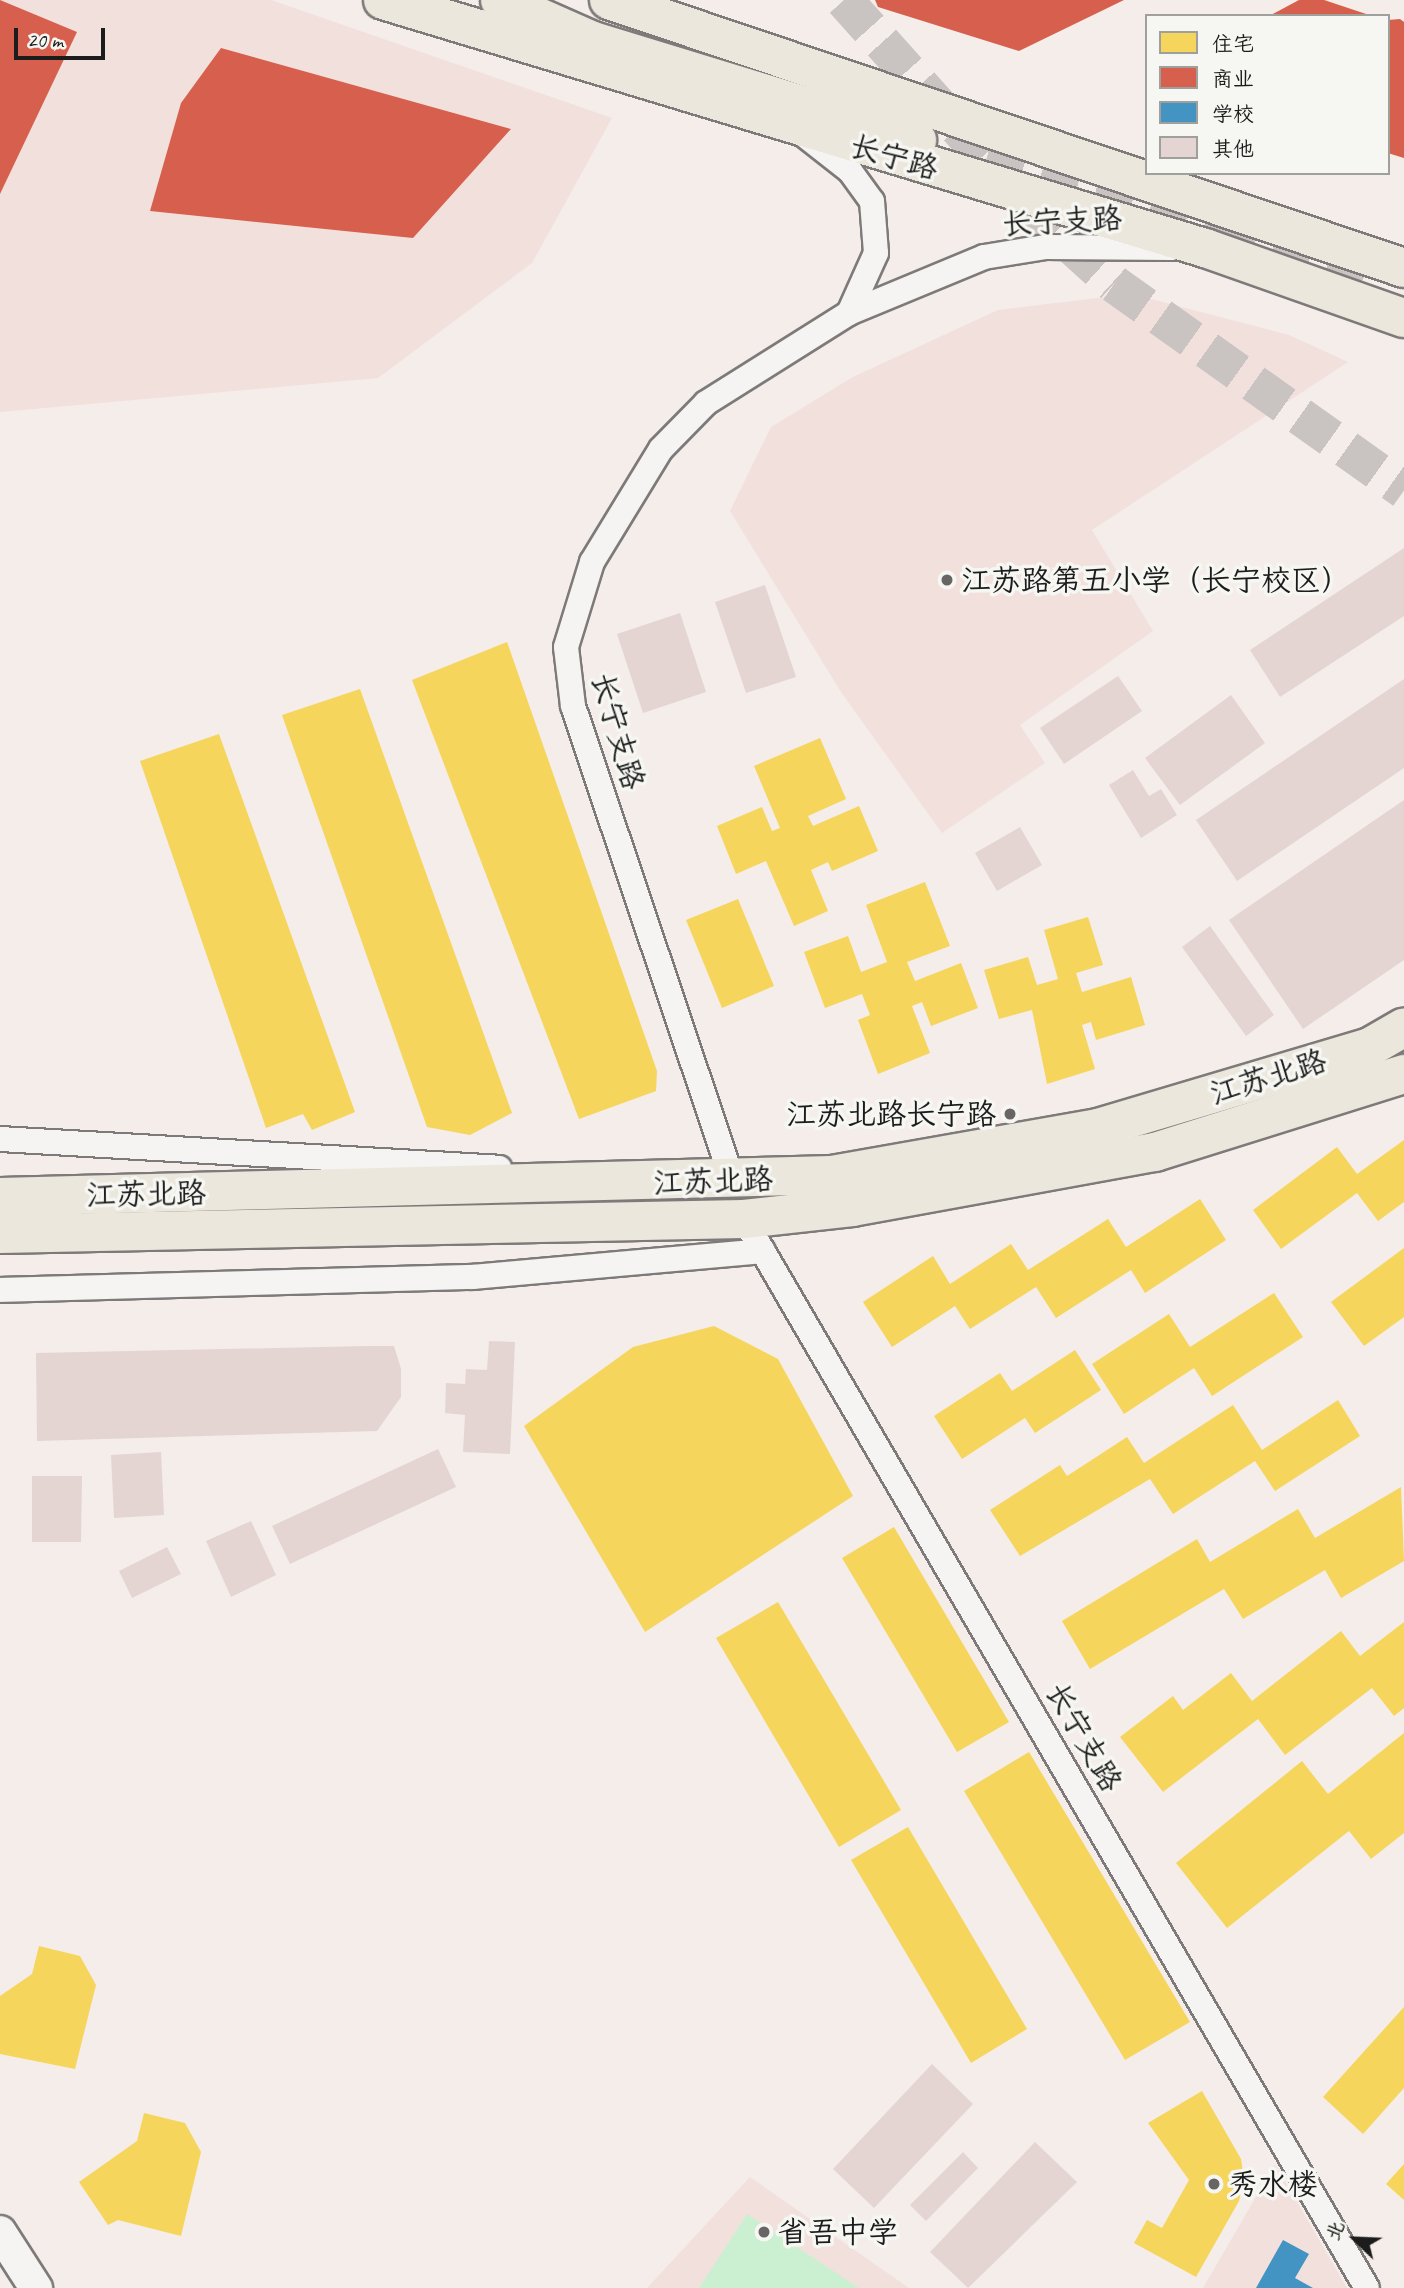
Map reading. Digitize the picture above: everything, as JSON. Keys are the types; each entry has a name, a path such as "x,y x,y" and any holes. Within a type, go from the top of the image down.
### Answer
{"main road":[{"name":"长宁路","path":"383,0 796,129 1205,248 1404,318"},
{"path":"500,0 593,41 917,140"},
{"name":"长宁路","path":"609,0 1404,268"},
{"name":"江苏北路","path":"0,1234 130,1213 832,1175 1098,1128 1370,1047 1404,1027"},
{"name":"江苏北路","path":"0,1197 130,1213 744,1219 852,1208 1155,1152 1404,1074"}],"street":[{"path":"796,129 850,171 872,201 876,253 849,313"},
{"name":"长宁支路","path":"733,1182 573,706 566,647 592,562 661,449 706,403 849,313 984,257 1046,247 1205,248"},
{"path":"0,1139 607,1175"},
{"name":"长宁支路","path":"744,1219 1367,2288"},
{"path":"0,1290 473,1278 763,1251"},
{"path":"0,2232 36,2288"}],"shaded area":[{"path":"0,0 271,0 612,118 532,263 378,378 0,412"},
{"name":"江苏路第五小学（长宁校区）","path":"1132,294 1289,335 1348,362 1092,530 1153,631 1020,725 1045,763 942,833 841,692 730,511 771,427 853,377 998,310"},
{"path":"1275,2164 1347,2288 1203,2288"},
{"name":"省吾中学","path":"750,2177 909,2288 647,2288"}],"green space":[{"path":"747,2214 859,2288 699,2288"}],"building: 住宅":[{"path":"1005,0 1071,0 1074,6 1041,27 1036,17 1018,26"},
{"path":"1303,0 1324,0 1366,14 1299,14"},
{"path":"1390,20 1404,22 1396,66 1390,64"},
{"path":"1390,72 1404,76 1404,158 1390,154"},
{"path":"507,642 657,1071 656,1091 579,1119 412,680"},
{"path":"360,689 512,1113 470,1135 427,1127 282,715"},
{"path":"219,734 355,1112 312,1130 303,1114 266,1128 140,761"},
{"path":"820,738 846,799 808,816 813,826 859,806 878,851 832,871 828,862 811,870 828,911 794,926 766,861 736,874 717,826 762,807 772,831 780,828 754,766"},
{"path":"925,882 950,946 907,962 915,981 961,963 978,1008 931,1026 922,1002 912,1006 930,1053 878,1074 858,1020 870,1015 862,994 825,1008 804,952 848,936 861,972 887,962 866,905"},
{"path":"738,899 774,986 722,1008 686,920"},
{"path":"1088,917 1103,965 1076,973 1082,992 1131,977 1145,1025 1096,1040 1091,1022 1082,1025 1095,1069 1047,1084 1032,1010 999,1019 984,970 1028,957 1037,985 1058,979 1044,930"},
{"path":"1404,1140 1404,1202 1378,1221 1357,1193 1281,1249 1253,1210 1337,1147 1357,1174"},
{"path":"1200,1199 1226,1240 1145,1293 1131,1270 1056,1318 1036,1287 970,1329 955,1306 892,1347 863,1302 933,1256 950,1284 1011,1244 1028,1270 1108,1219 1126,1247"},
{"path":"1404,1248 1404,1317 1364,1346 1331,1302"},
{"path":"1274,1293 1303,1337 1212,1396 1194,1368 1124,1414 1092,1364 1169,1314 1190,1347"},
{"path":"714,1326 778,1359 853,1496 645,1632 524,1426 633,1347"},
{"path":"1075,1350 1101,1390 1035,1433 1025,1418 962,1459 934,1416 1000,1373 1012,1391"},
{"path":"1338,1400 1360,1436 1275,1491 1255,1461 1173,1514 1150,1479 1020,1556 990,1510 1060,1465 1067,1476 1127,1437 1144,1463 1233,1405 1262,1450"},
{"path":"1401,1487 1404,1561 1341,1598 1325,1570 1243,1619 1224,1589 1090,1669 1062,1621 1197,1539 1210,1562 1298,1509 1315,1538"},
{"path":"894,1527 1009,1722 957,1752 842,1558"},
{"path":"778,1602 901,1810 839,1847 716,1638"},
{"path":"1404,1622 1404,1708 1394,1716 1372,1688 1285,1755 1258,1719 1163,1792 1120,1737 1173,1696 1183,1710 1231,1673 1252,1701 1341,1631 1360,1656"},
{"path":"1404,1733 1404,1833 1371,1859 1349,1831 1227,1928 1176,1863 1302,1761 1328,1794"},
{"path":"1029,1752 1190,2022 1125,2060 964,1791"},
{"path":"908,1827 1027,2029 971,2063 851,1860"},
{"path":"39,1946 80,1956 96,1985 75,2069 0,2054 0,1996 32,1974"},
{"path":"1404,2007 1404,2088 1363,2134 1323,2097"},
{"name":"秀水楼","path":"1202,2091 1241,2159 1244,2179 1239,2201 1196,2277 1134,2243 1147,2220 1162,2228 1189,2180 1148,2123"},
{"path":"144,2113 185,2123 201,2152 181,2236 118,2220 108,2225 79,2182 137,2141"},
{"path":"1404,2164 1404,2200 1386,2184"}],"building: 商业":[{"path":"0,0 77,32 0,194"},
{"path":"875,0 1124,0 1019,51 878,7"},
{"path":"1299,0 1324,0 1366,14 1273,14"},
{"path":"1400,19 1404,22 1404,158 1390,154 1390,20"},
{"path":"221,48 511,129 413,238 150,211 181,103"}],"building: 学校":[{"path":"1283,2240 1309,2254 1295,2278 1313,2288 1256,2288"}],"building: 其他":[{"path":"1404,548 1404,616 1280,697 1250,650"},
{"path":"765,585 796,677 746,693 715,602"},
{"path":"680,613 706,692 643,713 617,634"},
{"path":"1118,676 1142,711 1064,764 1040,728"},
{"path":"1404,679 1404,768 1237,881 1196,820"},
{"path":"1231,695 1265,743 1180,805 1145,758"},
{"path":"1133,770 1149,796 1161,789 1177,815 1141,838 1109,785"},
{"path":"1404,800 1404,960 1303,1029 1229,920"},
{"path":"1020,827 1042,865 997,891 975,853"},
{"path":"1210,926 1274,1015 1246,1036 1182,947"},
{"path":"489,1341 515,1342 510,1454 463,1452 465,1415 445,1413 446,1383 465,1384 466,1369 487,1370"},
{"path":"394,1346 401,1369 401,1397 377,1431 37,1441 36,1353"},
{"path":"438,1449 456,1487 290,1564 272,1526"},
{"path":"161,1452 164,1515 114,1518 111,1455"},
{"path":"32,1476 82,1476 81,1542 32,1542"},
{"path":"251,1521 276,1575 231,1597 206,1541"},
{"path":"167,1547 181,1574 132,1598 119,1571"},
{"path":"932,2064 973,2104 874,2208 833,2169"},
{"path":"1035,2142 1077,2182 968,2288 930,2252"},
{"path":"963,2152 978,2168 926,2221 910,2205"}],"tunnel":[{"path":"844,0 1028,206 1114,284 1404,490"},
{"path":"986,160 1220,227 1367,287"}],"place":[{"name":"江苏路第五小学（长宁校区）","path":"947,580"},
{"name":"江苏北路长宁路","path":"1010,1114"},
{"name":"秀水楼","path":"1214,2184"},
{"name":"省吾中学","path":"764,2232"}]}
